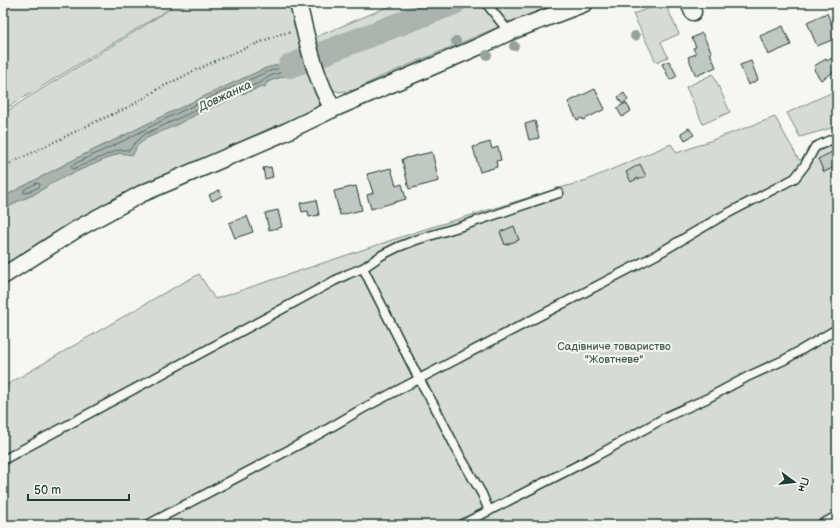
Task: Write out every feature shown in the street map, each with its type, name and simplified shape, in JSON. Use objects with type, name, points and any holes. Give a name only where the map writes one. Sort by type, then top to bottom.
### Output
[{"type":"street","points":[[298,3],[315,69],[325,96],[333,109]]},
{"type":"street","points":[[3,276],[77,229],[141,194],[281,134],[333,109],[480,46],[509,32],[585,3]]},
{"type":"lane","points":[[486,3],[509,32]]},
{"type":"lane","points":[[146,525],[319,434],[362,409],[656,255],[717,219],[795,178],[805,165],[814,147],[837,137]]},
{"type":"lane","points":[[3,460],[334,281],[363,268],[382,255],[398,247],[559,193]]},
{"type":"lane","points":[[363,268],[419,379],[482,494],[488,511]]},
{"type":"lane","points":[[461,525],[596,456],[668,416],[706,399],[749,376],[784,360],[837,329]]},
{"type":"lane","points":[[820,525],[837,516]]},
{"type":"path","points":[[3,167],[93,123],[132,106],[160,88],[202,67],[281,34],[304,30]]},
{"type":"green space","points":[[3,3],[292,3],[306,58],[266,68],[220,89],[79,157],[3,197],[3,114],[171,8],[3,110]]},
{"type":"green space","points":[[397,3],[558,3],[511,22],[499,19],[503,25],[378,78],[355,90],[339,92],[329,88],[311,39]]},
{"type":"green space","points":[[665,3],[679,34],[661,42],[668,57],[656,62],[633,14]]},
{"type":"green space","points":[[310,65],[323,99],[318,106],[300,117],[275,126],[179,170],[50,235],[3,266],[3,211],[18,201],[33,195],[57,180],[137,146],[147,138],[164,129],[174,126],[236,96],[254,90],[272,80],[288,75],[300,68]]},
{"type":"green space","points":[[713,74],[730,112],[703,124],[686,87]]},
{"type":"green space","points":[[837,90],[837,125],[800,137],[787,113]]},
{"type":"green space","name":"Садівниче товариство \"Жовтневе\"","points":[[775,117],[799,160],[837,143],[837,525],[3,525],[3,387],[199,274],[215,299],[422,230],[587,180],[671,144],[677,153]]},
{"type":"water","points":[[306,58],[308,65],[288,75],[267,82],[265,87],[261,86],[236,96],[147,138],[137,146],[133,155],[119,153],[57,180],[33,195],[18,201],[3,211],[3,197],[79,157],[266,68]]},
{"type":"building","points":[[827,13],[837,38],[817,46],[807,22]]},
{"type":"building","points":[[783,26],[791,45],[768,55],[760,36]]},
{"type":"building","points":[[702,33],[712,53],[710,53],[716,67],[696,76],[688,57],[696,54],[693,48],[696,47],[692,38]]},
{"type":"building","points":[[837,55],[837,70],[821,80],[814,70],[814,66]]},
{"type":"building","points":[[669,61],[677,76],[670,80],[662,64]]},
{"type":"building","points":[[751,61],[758,80],[748,85],[740,65]]},
{"type":"building","points":[[595,89],[605,109],[583,120],[582,118],[577,120],[568,102]]},
{"type":"building","points":[[624,93],[628,100],[622,104],[618,97]]},
{"type":"building","points":[[626,103],[631,111],[622,117],[617,108]]},
{"type":"building","points":[[535,121],[539,138],[529,140],[525,124]]},
{"type":"building","points":[[689,128],[694,135],[685,140],[681,133]]},
{"type":"building","points":[[490,142],[492,149],[498,147],[501,160],[496,161],[497,167],[480,172],[473,147]]},
{"type":"building","points":[[834,151],[837,159],[837,166],[824,172],[818,159]]},
{"type":"building","points":[[432,152],[439,181],[409,189],[402,159]]},
{"type":"building","points":[[640,164],[646,176],[631,182],[626,172]]},
{"type":"building","points":[[271,167],[273,177],[265,179],[263,168]]},
{"type":"building","points":[[391,168],[396,186],[402,184],[406,199],[371,209],[367,195],[373,193],[367,174]]},
{"type":"building","points":[[356,186],[362,210],[340,215],[334,191]]},
{"type":"building","points":[[219,190],[222,196],[212,201],[209,195]]},
{"type":"building","points":[[316,200],[319,215],[309,217],[308,211],[302,212],[300,203]]},
{"type":"building","points":[[278,210],[282,227],[269,230],[265,213]]},
{"type":"building","points":[[247,216],[253,232],[235,238],[229,223]]},
{"type":"building","points":[[514,226],[519,240],[505,245],[500,232]]},
{"type":"waterway","name":"Довжанка","points":[[290,66],[454,3]]}]
